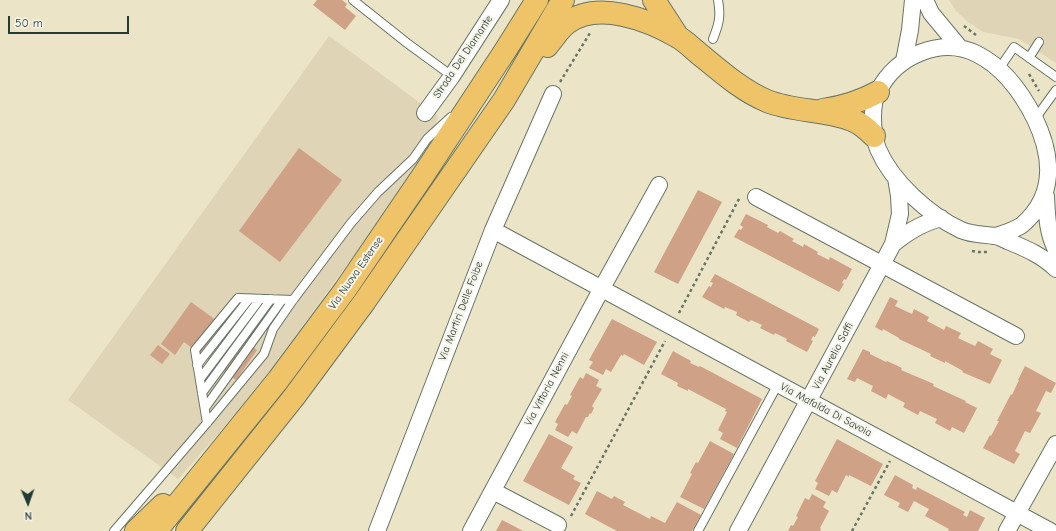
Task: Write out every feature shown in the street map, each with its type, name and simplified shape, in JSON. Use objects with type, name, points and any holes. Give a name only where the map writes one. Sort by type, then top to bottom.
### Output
[{"type":"highway","name":"Via Nuova Estense","points":[[156,531],[278,380],[345,290],[505,52],[537,0]]},
{"type":"highway","name":"Via Nuova Estense","points":[[187,531],[253,450],[365,301],[504,100],[563,0]]},
{"type":"highway","points":[[654,0],[679,38]]},
{"type":"highway","points":[[504,100],[560,30],[568,23],[575,18],[598,12],[609,12],[635,17],[679,38],[731,79],[748,91],[767,101],[793,108],[839,116],[854,121],[874,136]]},
{"type":"highway","points":[[814,112],[841,108],[878,92]]},
{"type":"highway","points":[[136,531],[234,436]]},
{"type":"highway","points":[[195,531],[253,450]]},
{"type":"street","name":"Strada Del Diamante","points":[[425,113],[452,76],[501,0]]},
{"type":"street","points":[[904,61],[910,30],[913,0]]},
{"type":"street","points":[[925,0],[931,13],[960,48]]},
{"type":"street","points":[[995,244],[1022,225],[1038,210],[1043,203],[1051,178],[1048,152],[1041,130],[1026,102],[1014,85],[993,63],[976,53],[960,48],[929,50],[912,56],[887,75],[878,92],[873,110],[874,136],[878,150],[896,178],[911,194],[941,218],[962,230],[995,244],[1026,248],[1048,261],[1056,269]]},
{"type":"street","name":"Via Martiri Delle Foibe","points":[[377,531],[493,230],[553,94]]},
{"type":"street","name":"Via Aurelio Saffi","points":[[738,531],[893,244],[900,214],[896,178]]},
{"type":"street","points":[[602,288],[660,185]]},
{"type":"street","points":[[1046,194],[1047,220],[1050,237],[1056,250]]},
{"type":"street","points":[[756,197],[1016,336]]},
{"type":"street","name":"Via Aurelio Saffi","points":[[893,244],[913,228],[941,218]]},
{"type":"street","name":"Via Mafalda Di Savoia","points":[[493,230],[1050,531]]},
{"type":"street","name":"Via Vittoria Nenni","points":[[471,531],[602,288]]},
{"type":"street","points":[[1007,531],[1056,444]]},
{"type":"street","points":[[493,491],[564,521]]},
{"type":"lane","points":[[353,0],[407,43],[452,76]]},
{"type":"lane","points":[[713,39],[719,24],[720,12],[718,0]]},
{"type":"lane","points":[[1029,58],[1040,42]]},
{"type":"lane","points":[[999,69],[1014,47],[1056,77]]},
{"type":"lane","points":[[114,531],[264,354],[273,329],[351,223],[378,192],[413,159],[427,139],[456,112],[505,52]]},
{"type":"lane","points":[[1035,119],[1056,90]]},
{"type":"lane","points":[[207,423],[197,364],[249,299],[293,300]]},
{"type":"lane","points":[[200,379],[260,299]]},
{"type":"lane","points":[[202,393],[271,299]]},
{"type":"lane","points":[[205,408],[282,300]]},
{"type":"lane","points":[[698,531],[778,384]]},
{"type":"path","points":[[961,24],[978,37]]},
{"type":"path","points":[[553,94],[593,28]]},
{"type":"path","points":[[1029,74],[1041,93]]},
{"type":"path","points":[[564,521],[672,326],[741,195],[756,197]]},
{"type":"path","points":[[969,250],[983,253],[995,244]]},
{"type":"path","points":[[852,531],[897,448]]},
{"type":"shaded area","points":[[949,0],[1056,0],[1056,63],[1019,39],[983,32],[968,22],[956,11]]},
{"type":"shaded area","points":[[329,36],[438,116],[429,153],[249,399],[178,479],[68,400]]},
{"type":"building","points":[[317,0],[342,0],[347,4],[345,7],[356,16],[345,30],[313,5]]},
{"type":"building","points":[[299,148],[342,180],[280,262],[239,231]]},
{"type":"building","points":[[698,190],[722,202],[678,284],[654,272]]},
{"type":"building","points":[[746,214],[768,225],[767,227],[778,233],[780,231],[794,239],[792,241],[803,247],[804,244],[818,252],[817,254],[829,260],[830,257],[852,269],[846,280],[844,279],[842,283],[844,284],[839,292],[734,237],[739,229],[741,230],[743,227],[740,225]]},
{"type":"building","points":[[715,274],[819,329],[815,337],[813,336],[811,340],[813,341],[807,352],[786,341],[787,339],[775,333],[774,335],[760,328],[762,325],[751,320],[749,322],[736,315],[737,312],[725,307],[724,309],[702,297],[709,286],[711,287],[713,283],[710,282]]},
{"type":"building","points":[[890,297],[898,301],[895,306],[912,314],[914,309],[929,317],[927,321],[944,330],[946,326],[961,333],[958,338],[975,346],[978,341],[993,349],[990,354],[1002,360],[990,384],[962,372],[963,371],[945,361],[945,363],[930,356],[931,354],[899,339],[883,329],[882,331],[875,327]]},
{"type":"building","points":[[191,302],[257,350],[236,380],[184,342],[175,355],[161,344]]},
{"type":"building","points":[[612,319],[657,342],[644,365],[624,354],[623,356],[621,355],[611,372],[606,369],[603,375],[589,368],[593,362],[589,360]]},
{"type":"building","points":[[158,345],[170,354],[162,364],[150,355]]},
{"type":"building","points":[[863,349],[886,362],[887,361],[902,368],[901,370],[934,384],[933,386],[966,401],[965,402],[977,408],[964,433],[952,427],[950,431],[935,423],[937,419],[920,411],[918,415],[903,407],[905,403],[888,394],[886,399],[871,391],[873,386],[857,378],[855,382],[847,379]]},
{"type":"building","points":[[673,351],[691,361],[690,363],[699,367],[700,366],[762,399],[737,448],[720,439],[723,433],[718,430],[727,412],[725,411],[726,409],[688,389],[688,391],[677,386],[678,383],[661,374]]},
{"type":"building","points":[[1025,366],[1056,383],[1051,393],[1046,391],[1036,411],[1041,413],[1030,433],[1025,431],[1015,451],[1020,454],[1014,464],[983,448],[999,421],[997,421],[1011,394],[1012,395]]},
{"type":"building","points":[[586,373],[599,380],[596,386],[602,389],[592,406],[594,408],[591,414],[590,413],[588,417],[586,417],[577,434],[572,431],[568,437],[555,430],[558,424],[555,422],[565,404],[567,405],[572,396],[570,395],[580,377],[583,379]]},
{"type":"building","points":[[549,434],[573,447],[561,468],[575,476],[573,479],[581,483],[569,505],[523,481]]},
{"type":"building","points":[[837,439],[883,464],[871,486],[849,475],[849,477],[846,475],[837,493],[832,490],[829,496],[815,489],[818,483],[815,481]]},
{"type":"building","points":[[710,441],[734,454],[704,509],[680,497],[692,474],[690,473],[696,462],[698,463]]},
{"type":"building","points":[[895,475],[913,485],[912,488],[916,490],[917,487],[965,512],[963,515],[967,517],[970,510],[985,518],[978,531],[948,531],[949,529],[925,516],[929,509],[914,501],[908,512],[898,507],[900,503],[884,495]]},
{"type":"building","points":[[597,491],[612,499],[614,496],[625,502],[623,505],[650,519],[651,516],[665,523],[677,502],[701,515],[692,531],[617,531],[585,514]]},
{"type":"building","points":[[812,494],[826,502],[823,507],[829,511],[820,528],[820,531],[788,531],[798,517],[796,516],[805,498],[809,500]]},
{"type":"building","points":[[502,520],[508,523],[523,531],[496,531]]}]
